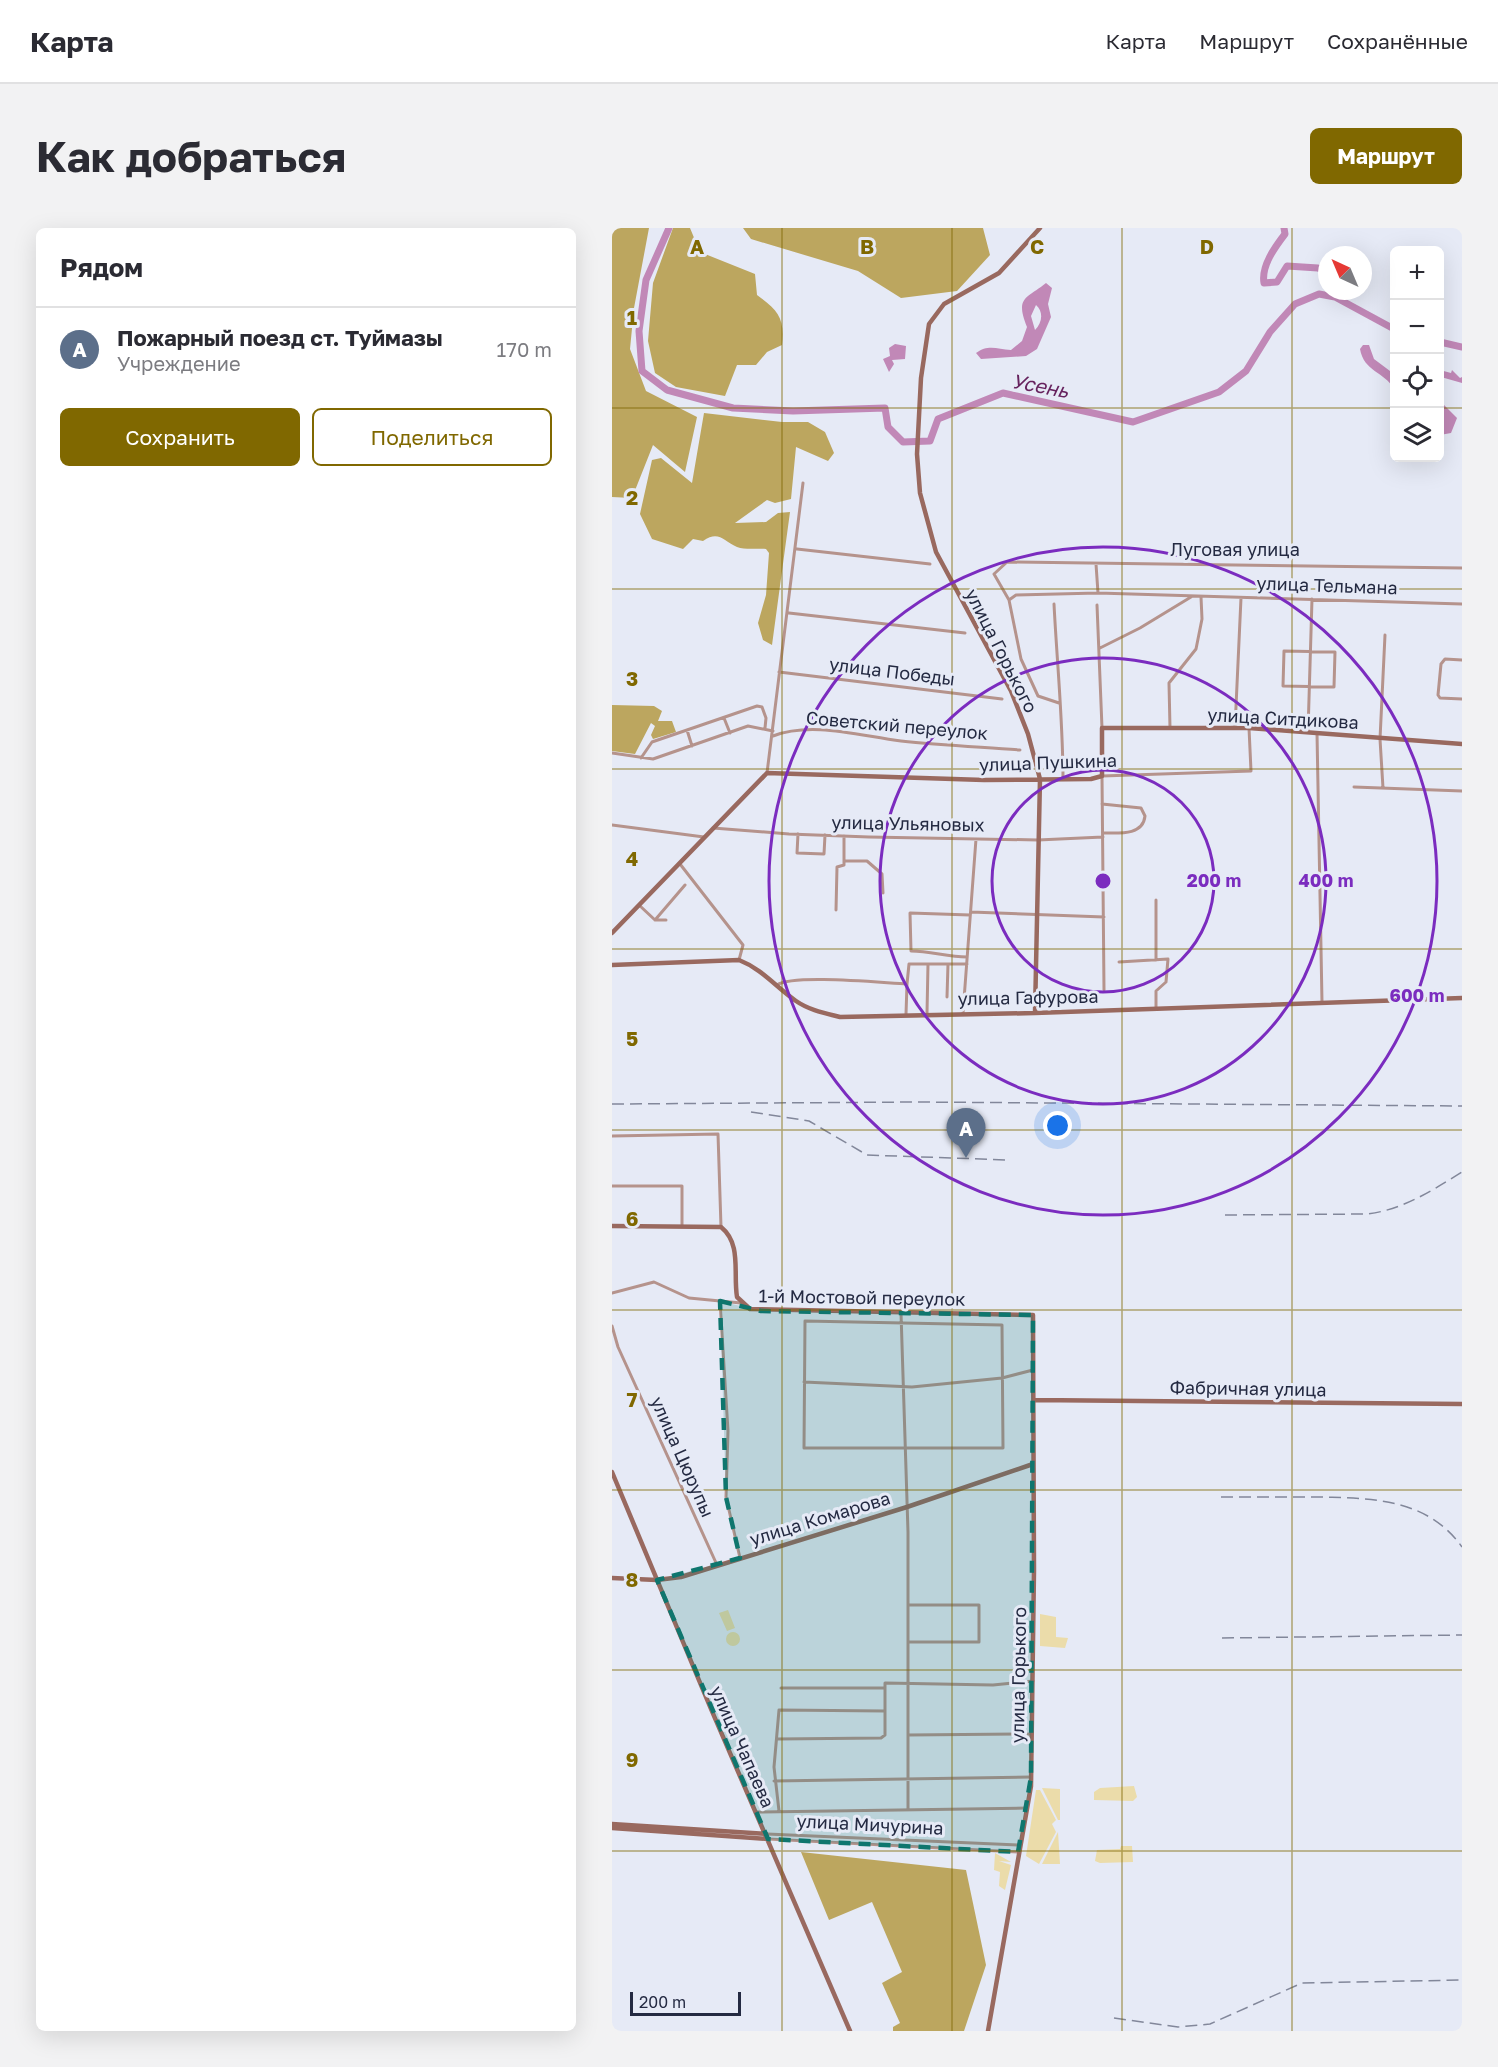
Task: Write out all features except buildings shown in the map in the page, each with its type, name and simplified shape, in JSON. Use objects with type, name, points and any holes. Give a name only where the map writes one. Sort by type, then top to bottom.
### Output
[{"type":"main road","name":"улица Горького","points":[[1035,1013],[1039,915],[1040,779],[1028,734],[1011,691],[936,552],[920,493],[917,454],[921,378],[929,324],[938,309],[999,273],[1040,228]]},
{"type":"main road","name":"улица Ситдикова","points":[[1102,729],[1249,728],[1462,744]]},
{"type":"main road","points":[[1102,729],[1102,776]]},
{"type":"main road","name":"улица Пушкина","points":[[768,773],[1040,779],[1091,779],[1102,776]]},
{"type":"main road","points":[[612,933],[768,773]]},
{"type":"main road","points":[[612,965],[739,960]]},
{"type":"main road","name":"улица Гафурова","points":[[739,960],[753,966],[798,1002],[814,1011],[840,1017],[927,1013],[1035,1013],[1462,998]]},
{"type":"main road","points":[[612,1226],[721,1227]]},
{"type":"main road","name":"1-й Мостовой переулок","points":[[721,1227],[731,1235],[734,1244],[736,1290],[741,1303],[750,1309],[1033,1315]]},
{"type":"main road","name":"улица Горького","points":[[988,2031],[1018,1852],[1029,1808],[1031,1777],[1033,1315]]},
{"type":"main road","name":"Фабричная улица","points":[[1034,1400],[1462,1404]]},
{"type":"main road","name":"улица Комарова","points":[[612,1578],[657,1580],[681,1577],[907,1507],[1033,1464]]},
{"type":"main road","name":"улица Чапаева","points":[[612,1472],[850,2031]]},
{"type":"main road","name":"улица Мичурина","points":[[612,1826],[767,1836]]},
{"type":"street","points":[[768,773],[779,672],[797,549],[803,483]]},
{"type":"street","points":[[797,549],[930,564]]},
{"type":"street","name":"Луговая улица","points":[[1009,600],[994,574],[1007,562],[1462,568]]},
{"type":"street","points":[[1096,564],[1098,593]]},
{"type":"street","name":"улица Тельмана","points":[[1009,600],[1016,595],[1098,593],[1462,604]]},
{"type":"street","points":[[1100,648],[1140,628],[1191,597]]},
{"type":"street","points":[[1170,728],[1170,683],[1196,649],[1202,619],[1201,597]]},
{"type":"street","points":[[1235,728],[1241,598]]},
{"type":"street","points":[[1308,732],[1312,599]]},
{"type":"street","points":[[1009,600],[1021,659],[1038,696],[1059,703]]},
{"type":"street","points":[[1054,604],[1063,738],[1062,779]]},
{"type":"street","points":[[1097,605],[1102,729]]},
{"type":"street","points":[[789,613],[964,633]]},
{"type":"street","points":[[1383,788],[1380,739],[1384,635]]},
{"type":"street","points":[[1284,651],[1311,651],[1335,652],[1334,687],[1283,686],[1284,651]]},
{"type":"street","points":[[1462,660],[1445,659],[1441,664],[1438,695],[1440,698],[1462,699]]},
{"type":"street","name":"улица Победы","points":[[779,672],[1002,699]]},
{"type":"street","points":[[641,758],[652,742],[757,706],[762,707],[766,718],[765,728]]},
{"type":"street","points":[[724,717],[730,733]]},
{"type":"street","points":[[612,753],[653,759],[748,726],[773,731]]},
{"type":"street","name":"улица Пушкина","points":[[1102,776],[1251,771],[1249,728]]},
{"type":"street","points":[[687,730],[692,746]]},
{"type":"street","name":"Советский переулок","points":[[773,736],[785,732],[825,731],[910,742],[1020,750]]},
{"type":"street","points":[[1317,733],[1322,1002]]},
{"type":"street","points":[[1102,776],[1104,990]]},
{"type":"street","points":[[1354,786],[1462,791]]},
{"type":"street","name":"улица Ульяновых","points":[[713,828],[844,836],[1038,840],[1135,831],[1142,826],[1145,816],[1141,808],[1102,804]]},
{"type":"street","points":[[612,825],[704,837]]},
{"type":"street","points":[[798,834],[797,853],[824,854],[825,835]]},
{"type":"street","points":[[836,910],[837,867],[844,865],[844,836]]},
{"type":"street","points":[[963,1013],[976,839]]},
{"type":"street","points":[[844,861],[867,861],[882,874],[883,893]]},
{"type":"street","points":[[679,863],[743,945],[739,960]]},
{"type":"street","points":[[655,920],[685,885]]},
{"type":"street","points":[[1156,900],[1156,960]]},
{"type":"street","points":[[639,905],[655,920],[666,920]]},
{"type":"street","points":[[967,957],[945,957],[935,951],[910,951],[910,913],[1104,917]]},
{"type":"street","points":[[1119,962],[1168,959],[1166,981],[1156,991],[1156,1008]]},
{"type":"street","points":[[906,1014],[909,963],[967,964]]},
{"type":"street","points":[[927,1013],[928,964]]},
{"type":"street","points":[[947,997],[948,964]]},
{"type":"street","points":[[777,985],[783,981],[907,984]]},
{"type":"street","points":[[612,1136],[718,1134],[721,1227]]},
{"type":"street","points":[[612,1186],[682,1186],[682,1225]]},
{"type":"street","points":[[612,1293],[654,1282],[688,1298],[741,1303]]},
{"type":"street","points":[[720,1301],[728,1431],[726,1497],[740,1558]]},
{"type":"street","points":[[901,1313],[907,1507],[908,1808]]},
{"type":"street","points":[[805,1321],[901,1323],[1002,1325],[1003,1448],[804,1448],[805,1321]]},
{"type":"street","name":"улица Цюрупы","points":[[612,1326],[618,1347],[717,1565]]},
{"type":"street","points":[[612,1350],[618,1347]]},
{"type":"street","points":[[804,1382],[912,1387],[1002,1378],[1033,1370]]},
{"type":"street","points":[[908,1605],[979,1605],[979,1642],[908,1642]]},
{"type":"street","points":[[777,1739],[881,1738],[885,1735],[885,1683],[993,1684],[1033,1681]]},
{"type":"street","points":[[781,1688],[885,1688]]},
{"type":"street","points":[[779,1811],[774,1781],[779,1710],[885,1711]]},
{"type":"street","points":[[908,1736],[1032,1734]]},
{"type":"street","points":[[774,1781],[1031,1777]]},
{"type":"street","points":[[756,1812],[1029,1808]]},
{"type":"street","name":"улица Мичурина","points":[[767,1836],[1020,1845]]},
{"type":"street","name":"улица Мичурина","points":[[767,1836],[1018,1852]]},
{"type":"highlighted area","points":[[720,1301],[761,1311],[1033,1315],[1031,1777],[1018,1852],[768,1839],[657,1580],[740,1558],[726,1497]]},
{"type":"shaded area","points":[[612,228],[649,228],[634,308],[630,349],[646,391],[697,417],[685,472],[653,445],[632,498],[612,497]]},
{"type":"shaded area","points":[[673,228],[690,228],[700,252],[755,274],[757,295],[775,310],[781,321],[782,345],[767,352],[756,365],[737,365],[725,396],[676,387],[655,373],[648,341],[653,283]]},
{"type":"shaded area","points":[[743,228],[983,228],[990,255],[957,291],[901,298],[858,271],[751,239]]},
{"type":"shaded area","points":[[1046,283],[1052,288],[1048,304],[1051,317],[1037,349],[1026,356],[981,359],[976,353],[980,350],[993,348],[1011,350],[1022,341],[1027,327],[1022,304],[1028,296]],"holes":[[[1036,305],[1041,318],[1035,330],[1031,316]]]},
{"type":"shaded area","points":[[895,344],[906,346],[905,359],[892,360],[894,364],[889,372],[883,359],[890,356],[889,348]]},
{"type":"shaded area","points":[[1363,345],[1369,345],[1374,359],[1390,371],[1390,383],[1370,367],[1362,357],[1360,349]]},
{"type":"shaded area","points":[[1452,370],[1460,378],[1462,377],[1462,383],[1444,378],[1444,371],[1451,373]]},
{"type":"shaded area","points":[[1444,405],[1457,418],[1451,433],[1444,434]]},
{"type":"shaded area","points":[[704,413],[782,422],[808,422],[825,432],[834,453],[828,461],[796,447],[791,499],[775,503],[767,500],[735,523],[766,522],[778,513],[790,512],[772,645],[763,640],[758,623],[766,595],[769,553],[766,549],[740,548],[713,536],[703,541],[693,539],[683,549],[652,539],[640,514],[652,460],[661,458],[692,483]]},
{"type":"shaded area","points":[[612,705],[654,706],[662,711],[658,721],[672,721],[676,732],[653,739],[651,735],[655,726],[651,723],[635,754],[612,751]]},
{"type":"shaded area","points":[[728,1610],[735,1628],[727,1631],[719,1613]]},
{"type":"shaded area","points":[[1040,1614],[1056,1617],[1056,1637],[1068,1638],[1065,1648],[1040,1646]]},
{"type":"shaded area","points":[[733,1632],[738,1634],[740,1639],[738,1644],[733,1646],[728,1644],[726,1639],[728,1634]]},
{"type":"shaded area","points":[[1134,1786],[1137,1797],[1133,1801],[1094,1800],[1094,1792],[1100,1788]]},
{"type":"shaded area","points":[[1042,1788],[1060,1789],[1060,1820],[1058,1820]]},
{"type":"shaded area","points":[[1036,1790],[1040,1790],[1056,1820],[1052,1824],[1056,1832],[1039,1864],[1026,1856]]},
{"type":"shaded area","points":[[1058,1832],[1060,1864],[1042,1864]]},
{"type":"shaded area","points":[[1121,1846],[1132,1846],[1133,1862],[1100,1863],[1095,1861],[1097,1850],[1120,1849]]},
{"type":"shaded area","points":[[801,1852],[966,1870],[986,1965],[964,2031],[893,2031],[893,2027],[900,2023],[882,1983],[902,1972],[872,1902],[829,1920]]},
{"type":"shaded area","points":[[995,1853],[1011,1862],[999,1861],[1011,1865],[1005,1890],[999,1886],[1000,1872],[994,1870]]},
{"type":"waterway","name":"Усень","points":[[669,228],[646,280],[639,331],[642,371],[667,390],[733,408],[793,411],[885,408],[888,427],[903,442],[930,441],[938,419],[1003,393],[1133,422],[1219,392],[1246,371],[1270,332],[1295,304],[1319,294],[1335,297],[1390,327]]},
{"type":"waterway","points":[[1284,228],[1285,234],[1267,263],[1264,283],[1277,282],[1287,266],[1318,268]]},
{"type":"waterway","name":"Усень","points":[[1444,343],[1462,347]]},
{"type":"railway","points":[[612,1104],[918,1102],[1462,1106]]},
{"type":"railway","points":[[751,1112],[809,1121],[867,1155],[1008,1160]]},
{"type":"railway","points":[[1225,1215],[1381,1212],[1405,1204],[1462,1172]]},
{"type":"railway","points":[[1221,1497],[1337,1497],[1397,1504],[1432,1519],[1448,1531],[1462,1547]]},
{"type":"railway","points":[[1222,1638],[1462,1635]]},
{"type":"railway","points":[[1114,2018],[1178,2027],[1210,2024],[1302,1983],[1462,1980]]},
{"type":"place","name":"Пожарный поезд ст. Туймазы","points":[[966,1158]]}]
